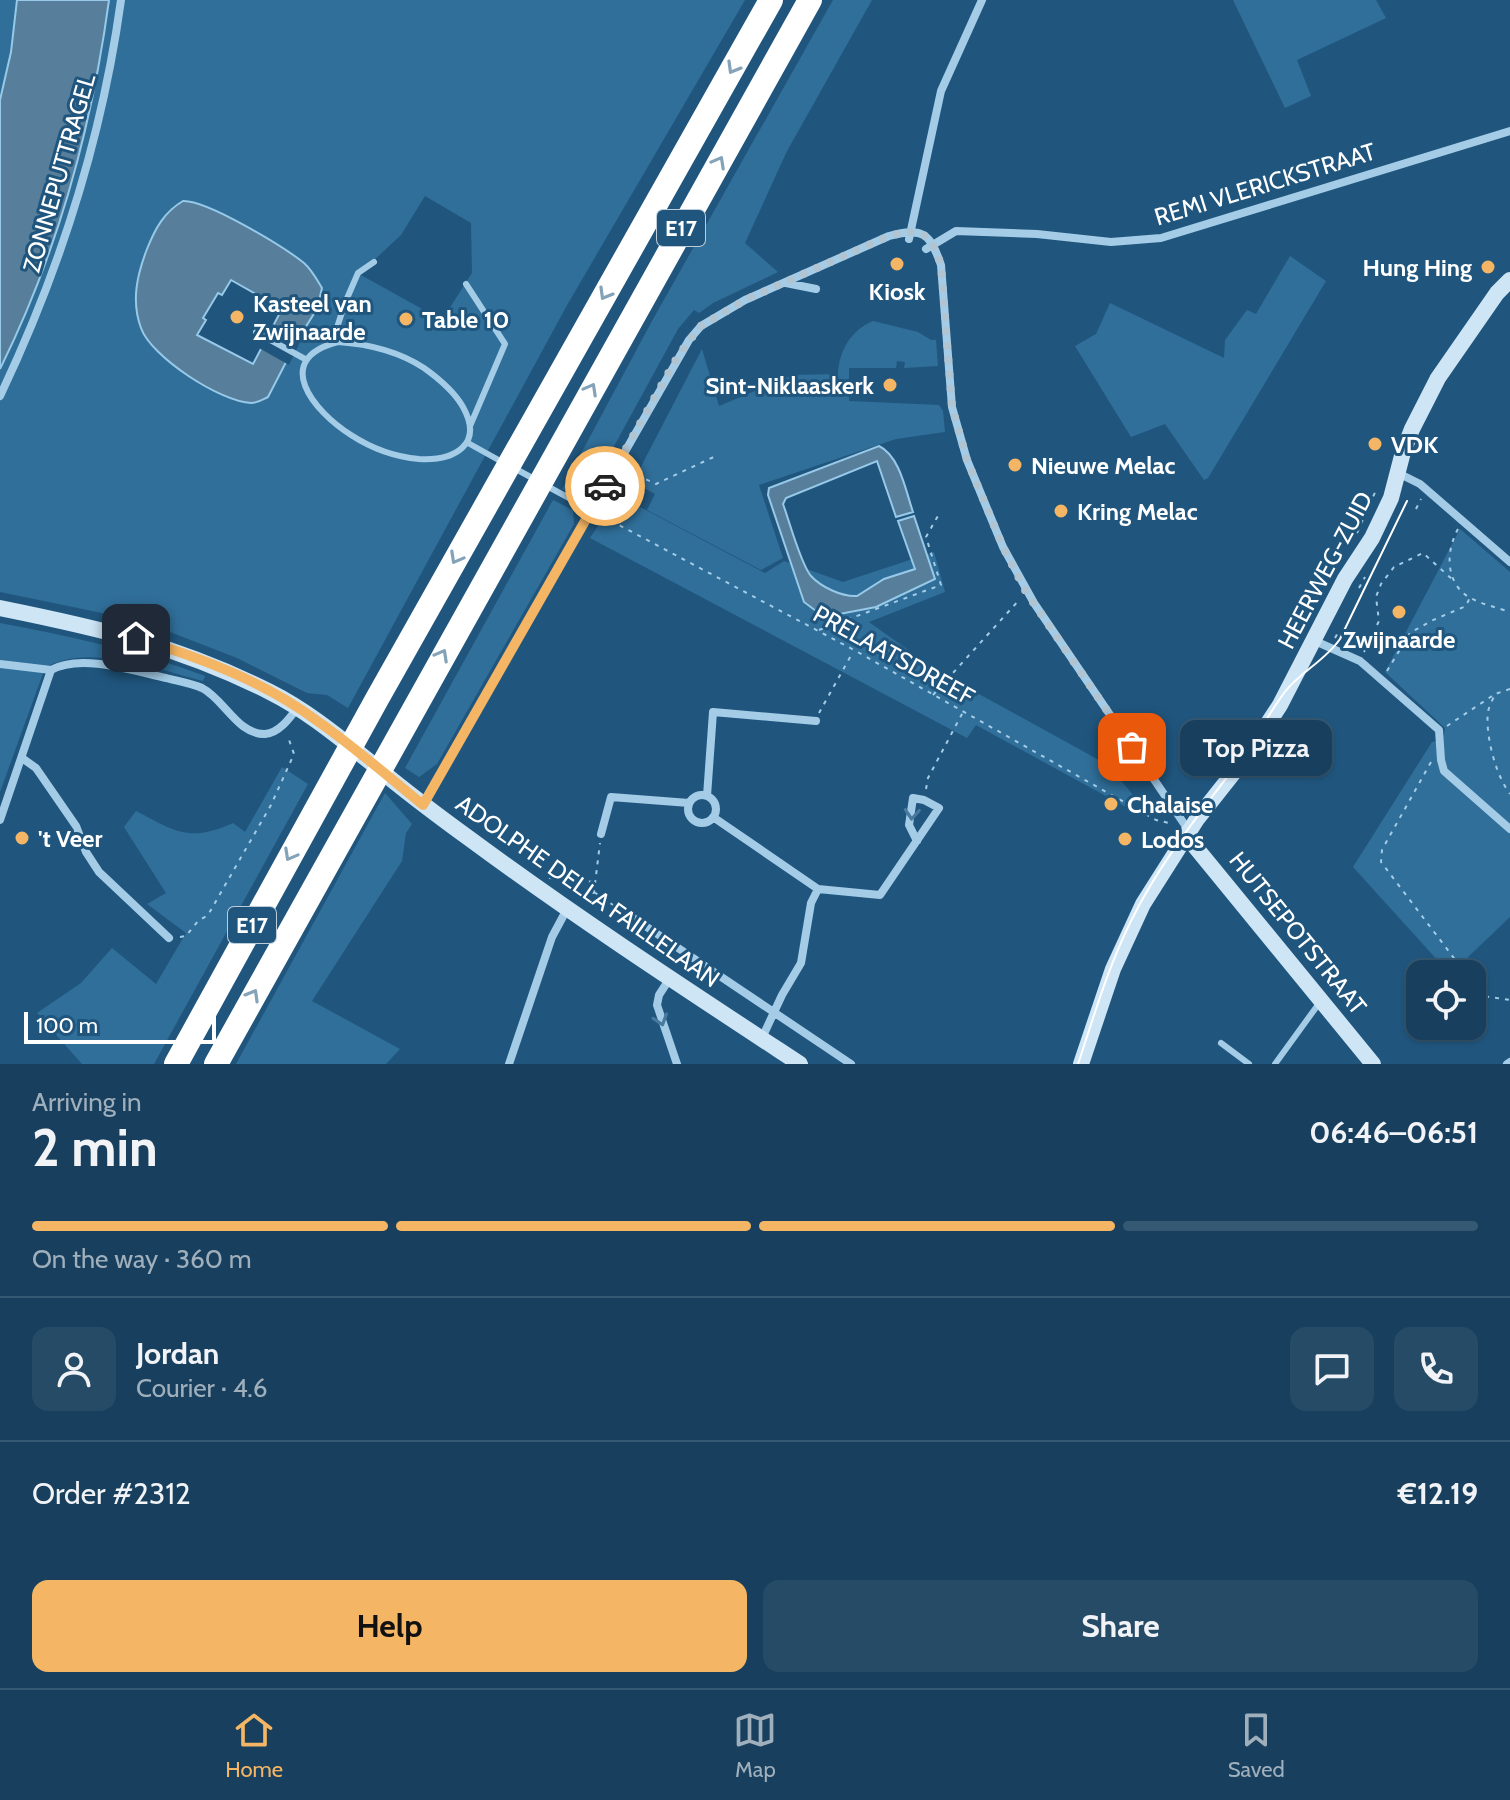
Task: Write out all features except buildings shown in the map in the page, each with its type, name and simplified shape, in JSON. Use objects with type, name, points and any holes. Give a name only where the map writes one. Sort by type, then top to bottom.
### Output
[{"type":"highway","name":"E17","points":[[176,1064],[327,787],[771,0]]},
{"type":"highway","name":"E17","points":[[216,1064],[524,507],[810,0]]},
{"type":"street","name":"ZONNEPUTTRAGEL","points":[[0,396],[39,309],[77,201],[106,93],[121,0]]},
{"type":"street","points":[[910,235],[941,91],[982,0]]},
{"type":"street","name":"REMI VLERICKSTRAAT","points":[[930,247],[956,231],[1037,234],[1111,242],[1161,238],[1510,131]]},
{"type":"street","points":[[423,805],[679,354],[695,333],[715,316],[784,282],[889,236],[921,233],[941,265],[940,313],[952,407],[967,460],[1003,547],[1026,592],[1184,826]]},
{"type":"street","name":"HEERWEG-ZUID","points":[[1081,1064],[1113,969],[1133,923],[1184,826],[1253,746],[1315,641],[1345,579],[1372,538],[1391,498],[1412,429],[1438,378],[1497,293],[1510,280]]},
{"type":"street","points":[[784,282],[816,289]]},
{"type":"street","points":[[1397,473],[1420,484],[1510,562]]},
{"type":"street","name":"ADOLPHE DELLA FAILLELAAN","points":[[0,608],[97,628],[196,657],[273,693],[316,720],[423,805],[567,909],[800,1064]]},
{"type":"street","points":[[1315,641],[1360,661],[1439,730],[1444,771],[1510,829]]},
{"type":"street","points":[[0,664],[51,670],[61,665],[116,666],[200,687],[221,702],[243,727],[253,733],[268,734],[284,725],[297,708]]},
{"type":"street","points":[[0,820],[51,670]]},
{"type":"street","points":[[707,796],[694,797],[689,803],[689,813],[694,820],[704,823],[713,817],[715,804],[707,796],[713,712],[816,721]]},
{"type":"street","points":[[22,758],[36,768],[76,826],[86,852],[99,872],[169,938]]},
{"type":"street","points":[[601,834],[611,797],[689,803]]},
{"type":"street","points":[[713,817],[818,889],[880,895],[917,841],[939,808],[913,798],[909,825],[917,841]]},
{"type":"street","name":"HUTSEPOTSTRAAT","points":[[1184,826],[1188,838],[1373,1064]]},
{"type":"street","points":[[762,1039],[801,963],[811,903],[818,889]]},
{"type":"street","points":[[507,1064],[552,937],[567,909]]},
{"type":"street","name":"ADOLPHE DELLA FAILLELAAN","points":[[623,911],[851,1064]]},
{"type":"street","points":[[670,978],[659,995],[657,1005],[677,1064]]},
{"type":"lane","points":[[332,343],[358,273],[374,262]]},
{"type":"lane","points":[[466,284],[505,344],[470,426],[468,443],[455,455],[435,460],[408,458],[379,449],[351,435],[326,416],[310,396],[302,376],[303,358],[317,347],[332,343],[364,344],[393,352],[422,367],[446,386],[463,406],[470,426]]},
{"type":"lane","points":[[256,332],[303,358]]},
{"type":"lane","points":[[468,443],[591,510]]},
{"type":"lane","points":[[1275,1064],[1322,999]]},
{"type":"lane","points":[[1221,1043],[1249,1064]]},
{"type":"path","points":[[616,465],[656,484],[718,455]]},
{"type":"path","points":[[1416,509],[1421,497]]},
{"type":"path","name":"PRELAATSDREEF","points":[[591,510],[854,650],[1156,820],[1184,826]]},
{"type":"path","points":[[818,631],[941,585],[926,537],[939,514]]},
{"type":"path","points":[[1453,580],[1449,558],[1453,538],[1463,521]]},
{"type":"path","points":[[1360,661],[1379,621],[1376,597],[1381,584],[1394,567],[1423,553],[1465,595],[1510,612]]},
{"type":"path","points":[[1359,588],[1366,576]]},
{"type":"path","points":[[933,695],[1026,592]]},
{"type":"path","points":[[1383,679],[1410,633],[1466,606],[1470,597]]},
{"type":"path","points":[[1333,643],[1339,631]]},
{"type":"path","points":[[816,721],[822,704],[854,650]]},
{"type":"path","points":[[1439,730],[1453,724],[1495,694],[1510,689]]},
{"type":"path","points":[[1495,694],[1488,711],[1495,769],[1500,782],[1510,794]]},
{"type":"path","points":[[924,800],[928,778],[963,711]]},
{"type":"path","points":[[169,938],[186,936],[198,921],[208,915],[271,805],[294,754],[284,725]]},
{"type":"path","points":[[1440,748],[1382,850],[1381,862],[1455,960]]},
{"type":"path","points":[[582,919],[594,892],[601,834]]},
{"type":"path","points":[[539,889],[547,877],[596,883]]},
{"type":"path","points":[[594,892],[623,911]]},
{"type":"path","points":[[1486,996],[1510,1000]]},
{"type":"shaded area","points":[[0,0],[17,0],[11,52],[0,100]]},
{"type":"shaded area","points":[[17,0],[109,0],[93,95],[70,189],[39,281],[0,369],[0,100],[11,52]]},
{"type":"shaded area","points":[[109,0],[745,0],[566,307],[348,708],[327,695],[307,693],[237,658],[170,632],[102,613],[0,592],[0,369],[18,332],[64,211],[102,52]],"holes":[[[425,196],[471,223],[472,273],[442,320],[359,274],[401,235]],[[263,239],[288,252],[311,270],[321,286],[321,298],[316,313],[292,346],[241,402],[139,270]]]},
{"type":"shaded area","points":[[833,0],[872,0],[787,151],[745,243],[778,272],[713,303],[699,313],[694,310],[678,329],[589,492],[580,497],[562,489],[652,321]]},
{"type":"shaded area","points":[[1233,0],[1376,0],[1386,18],[1297,60],[1311,96],[1285,108]]},
{"type":"shaded area","points":[[183,201],[194,203],[245,226],[304,263],[322,288],[317,309],[268,397],[260,401],[238,401],[188,376],[158,352],[141,328],[136,308],[140,269],[157,228]],"holes":[[[231,280],[282,309],[253,364],[197,335],[218,293],[222,295]]]},
{"type":"shaded area","points":[[1290,256],[1326,281],[1208,478],[1204,480],[1165,424],[1131,437],[1075,346],[1096,334],[1110,303],[1224,358],[1225,340],[1247,310],[1256,314]]},
{"type":"shaded area","points":[[873,321],[918,332],[936,340],[938,366],[904,368],[905,362],[897,361],[896,368],[849,368],[849,401],[939,405],[943,411],[945,432],[896,439],[759,485],[783,558],[761,570],[647,510],[655,494],[633,482],[702,349],[719,406],[793,375],[838,374],[848,342],[858,330]]},
{"type":"shaded area","points":[[879,446],[897,466],[913,512],[896,517],[877,461],[786,498],[783,504],[803,562],[820,584],[838,593],[857,596],[884,579],[915,569],[898,521],[914,516],[935,579],[876,607],[824,617],[804,602],[768,495],[769,488]]},
{"type":"shaded area","points":[[623,498],[765,573],[784,561],[843,582],[934,552],[945,592],[869,622],[939,672],[1108,765],[1134,796],[1126,807],[976,725],[967,738],[590,538],[611,506]]},
{"type":"shaded area","points":[[553,500],[573,510],[574,524],[437,764],[419,777],[405,768]]},
{"type":"shaded area","points":[[1460,529],[1510,572],[1510,917],[1468,957],[1470,960],[1437,960],[1353,867],[1432,742],[1443,740],[1445,728],[1385,672]]},
{"type":"shaded area","points":[[0,623],[104,645],[205,676],[203,681],[145,665],[102,658],[62,661],[45,668],[0,792]]},
{"type":"shaded area","points":[[282,767],[308,784],[154,1064],[82,1064],[37,1013],[81,983],[112,948],[156,984],[186,933],[147,904],[166,893],[124,827],[136,811],[182,832],[205,832],[233,823],[245,832]]},
{"type":"shaded area","points":[[385,793],[412,824],[406,833],[402,861],[312,1001],[400,1049],[386,1064],[236,1064]]},
{"type":"pier","points":[[273,324],[301,340],[289,365],[259,348]]},
{"type":"tram line","points":[[1078,1064],[1115,956],[1142,899],[1284,693],[1340,639],[1407,501]]},
{"type":"way so far","points":[[605,486],[679,354],[701,326],[745,300],[889,236],[911,231],[921,233],[934,244],[941,265],[952,407],[967,460],[1003,547],[1026,592],[1132,747]]},
{"type":"place","name":"Kiosk","points":[[897,264]]},
{"type":"place","name":"Hung Hing","points":[[1488,267]]},
{"type":"place","name":"Kasteel van Zwijnaarde","points":[[237,317]]},
{"type":"place","name":"Table 10","points":[[406,319]]},
{"type":"place","name":"Sint-Niklaaskerk","points":[[890,385]]},
{"type":"place","name":"VDK","points":[[1375,444]]},
{"type":"place","name":"Nieuwe Melac","points":[[1015,465]]},
{"type":"place","name":"Kring Melac","points":[[1061,511]]},
{"type":"place","name":"Zwijnaarde","points":[[1399,612]]},
{"type":"place","name":"Top Pizza","points":[[1132,747]]},
{"type":"place","name":"Chalaise","points":[[1111,804]]},
{"type":"place","name":"'t Veer","points":[[22,838]]},
{"type":"place","name":"Lodos","points":[[1125,839]]},
{"type":"route","points":[[136,638],[196,657],[273,693],[316,720],[423,805],[605,486]]}]
